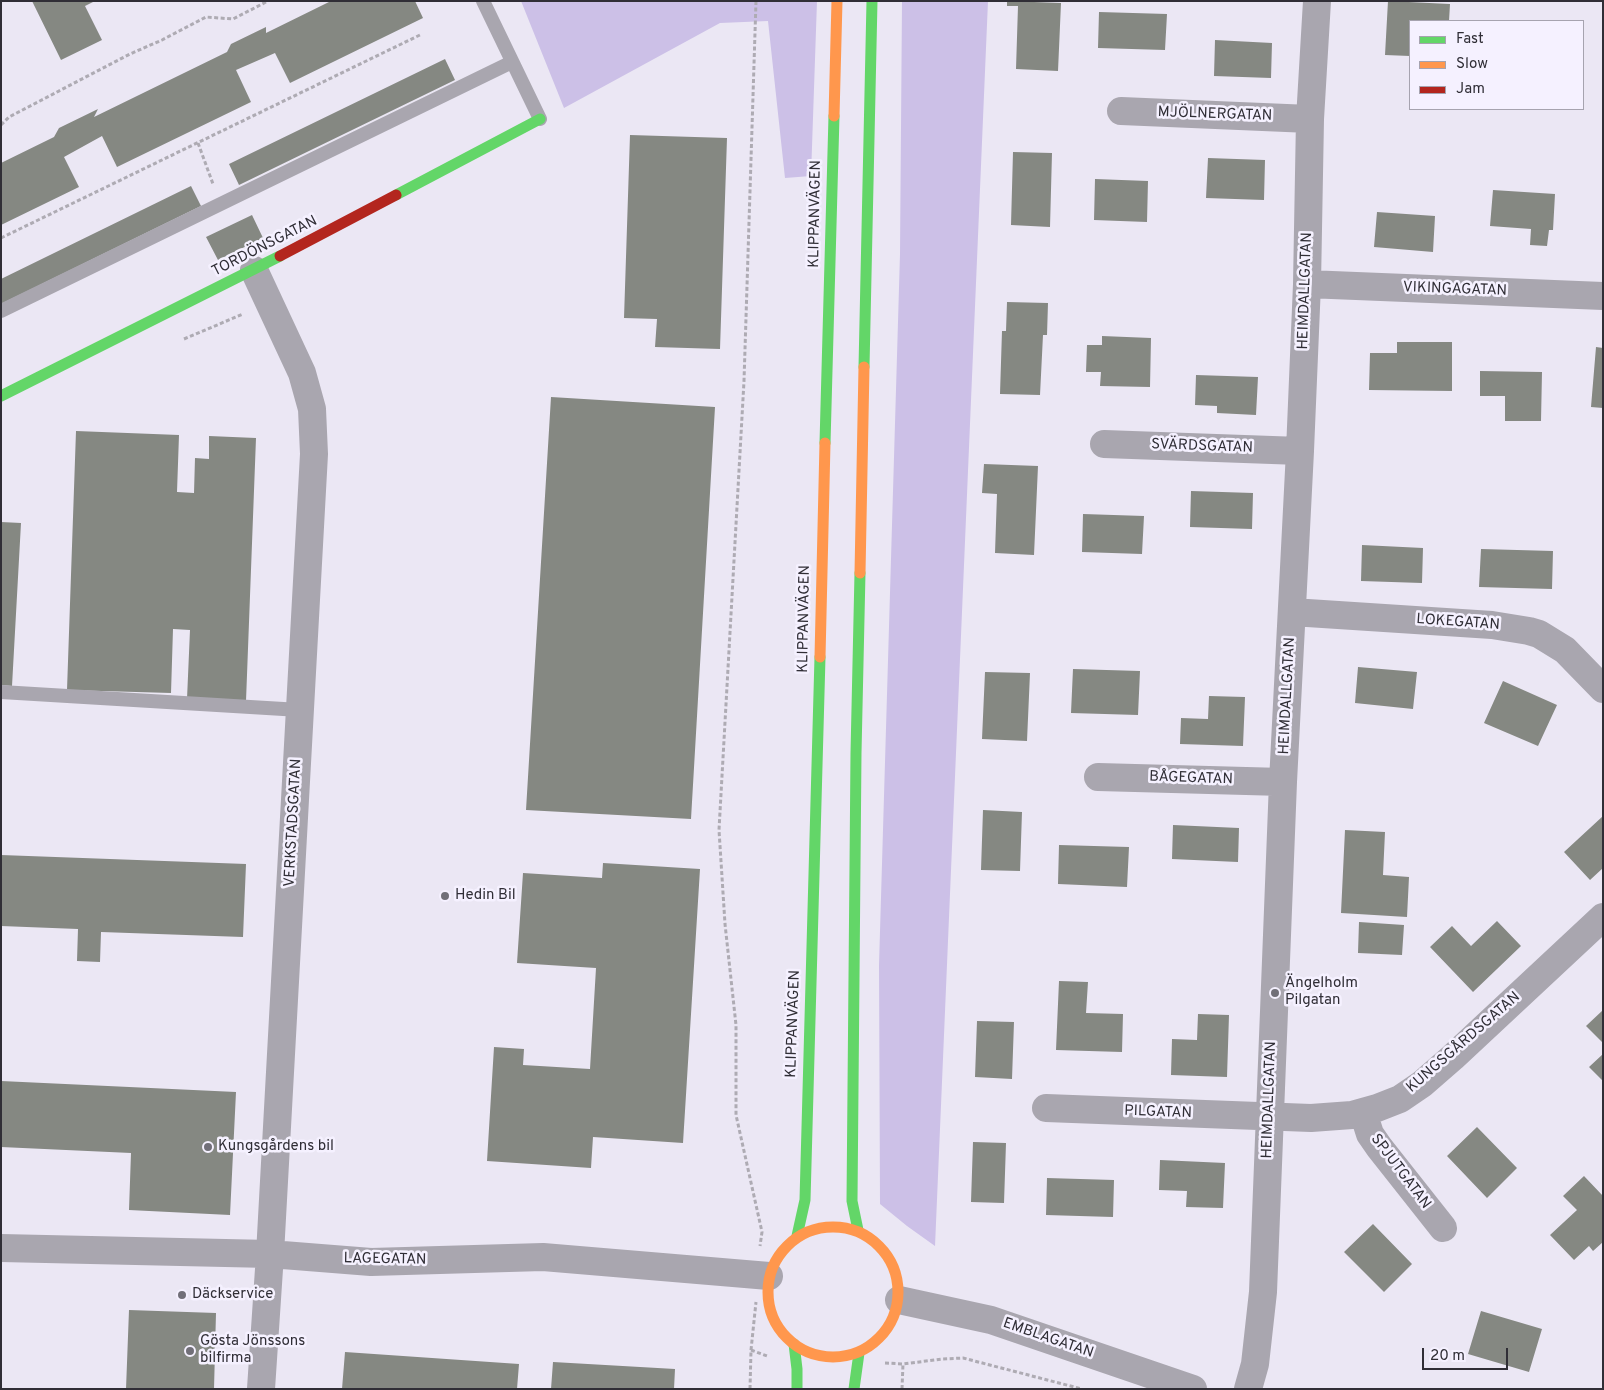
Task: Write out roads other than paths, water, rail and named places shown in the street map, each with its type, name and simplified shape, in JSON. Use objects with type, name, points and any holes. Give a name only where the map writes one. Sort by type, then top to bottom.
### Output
[{"type":"main road","name":"KLIPPANVÄGEN","points":[[797,1236],[804,1200],[837,1]]},
{"type":"main road","points":[[858,1230],[852,1201],[856,753],[872,1]]},
{"type":"main road","name":"TORDÖNSGATAN","points":[[1,396],[254,270],[540,119]]},
{"type":"main road","points":[[837,1225],[858,1230],[881,1246],[896,1271],[899,1300],[892,1322],[878,1340],[859,1353],[842,1357],[825,1357],[808,1353],[794,1344],[776,1326],[768,1302],[763,1276],[779,1254],[797,1236],[816,1228],[837,1225]]},
{"type":"main road","points":[[794,1344],[798,1369],[797,1389]]},
{"type":"main road","points":[[854,1389],[859,1353]]},
{"type":"street","name":"HEIMDALLGATAN","points":[[1248,1389],[1255,1364],[1264,1292],[1269,1117],[1283,782],[1307,284],[1310,119],[1318,1]]},
{"type":"street","name":"MJÖLNERGATAN","points":[[1121,111],[1310,119]]},
{"type":"street","name":"VERKSTADSGATAN","points":[[254,270],[302,373],[313,417],[314,454],[261,1389]]},
{"type":"street","name":"VIKINGAGATAN","points":[[1307,284],[1603,296]]},
{"type":"street","name":"SVÄRDSGATAN","points":[[1104,444],[1300,450]]},
{"type":"street","name":"LOKEGATAN","points":[[1292,612],[1492,625],[1529,631],[1539,634],[1565,650],[1603,689]]},
{"type":"street","name":"BÅGEGATAN","points":[[1098,777],[1283,782]]},
{"type":"street","name":"KUNGSGÅRDSGATAN","points":[[1269,1117],[1334,1117],[1352,1115],[1400,1099],[1422,1084],[1601,923]]},
{"type":"street","name":"PILGATAN","points":[[1046,1108],[1269,1117]]},
{"type":"street","name":"SPJUTGATAN","points":[[1363,1112],[1370,1134],[1443,1228]]},
{"type":"street","name":"LAGEGATAN","points":[[1,1248],[270,1254],[372,1262],[543,1257],[763,1276]]},
{"type":"street","name":"EMBLAGATAN","points":[[899,1300],[991,1320],[1193,1389]]},
{"type":"lane","points":[[483,1],[540,119]]},
{"type":"lane","points":[[1,311],[512,62]]},
{"type":"lane","points":[[1,692],[300,710]]},
{"type":"place","name":"Hedin Bil","points":[[445,896]]},
{"type":"place","name":"Ängelholm Pilgatan","points":[[1275,993]]},
{"type":"place","name":"Kungsgårdens bil","points":[[208,1147]]},
{"type":"place","name":"Däckservice","points":[[182,1295]]},
{"type":"place","name":"Gösta Jönssons bilfirma","points":[[190,1351]]}]
